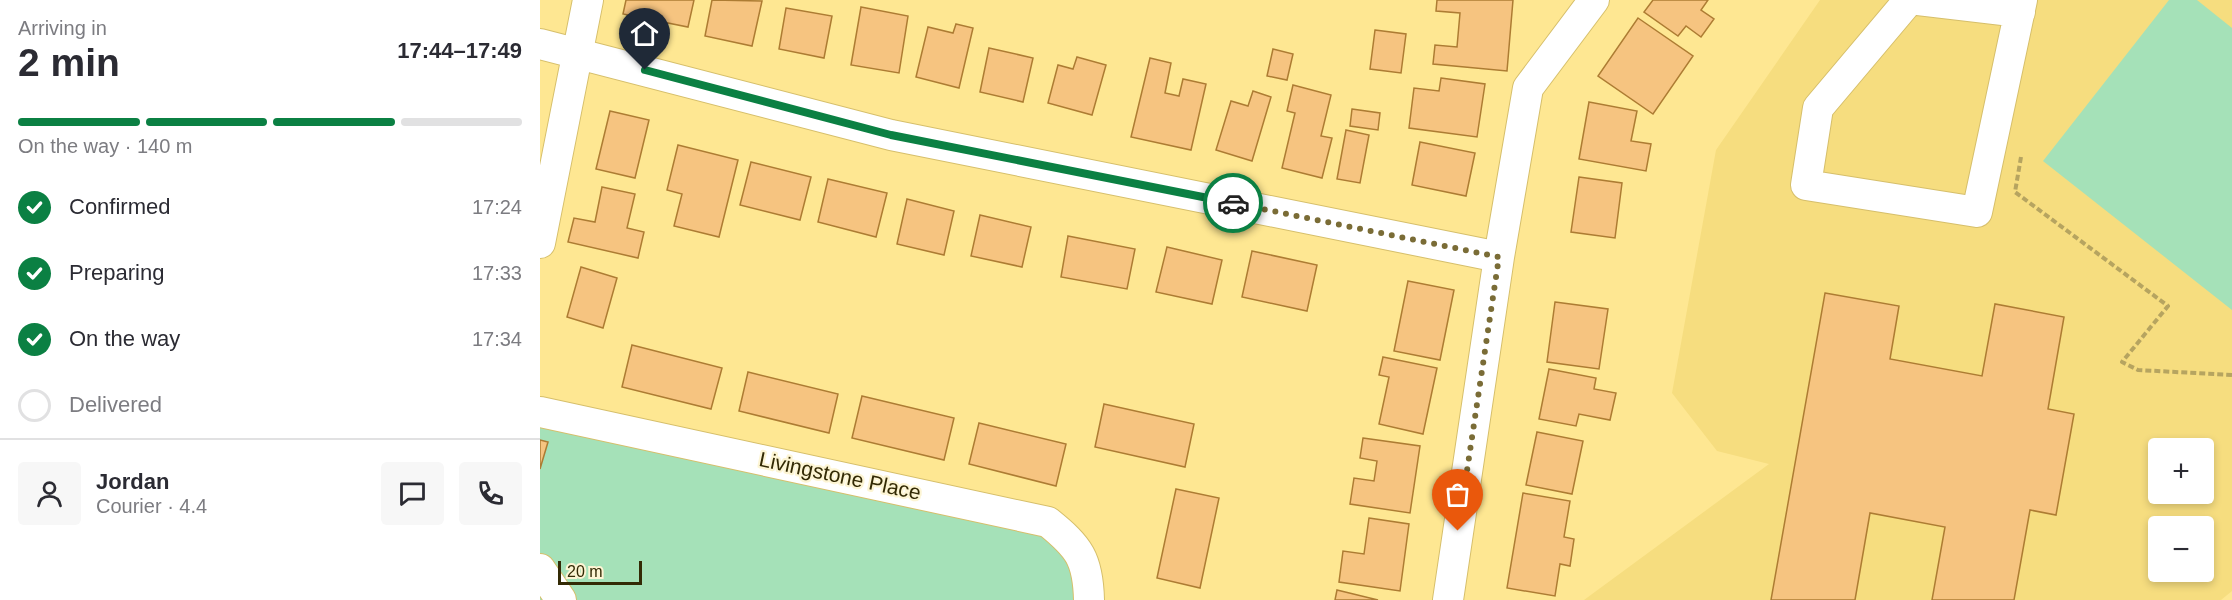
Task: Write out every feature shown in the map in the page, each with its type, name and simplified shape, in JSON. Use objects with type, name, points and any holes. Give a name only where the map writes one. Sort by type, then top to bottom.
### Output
[{"type":"street","points":[[540,243],[588,0]]},
{"type":"street","points":[[1448,600],[1499,257],[1528,88],[1594,0]]},
{"type":"street","points":[[1924,1],[2021,6],[1977,212],[1806,185],[1818,108],[1924,1]]},
{"type":"street","points":[[540,44],[891,135],[1499,257]]},
{"type":"street","name":"Livingstone Place","points":[[540,412],[1048,522],[1073,542],[1079,553],[1084,563],[1089,600]]},
{"type":"street","points":[[540,569],[561,600]]},
{"type":"path","points":[[2023,147],[2015,192],[2168,306],[2122,362],[2138,370],[2232,375]]},
{"type":"shaded area","points":[[1820,0],[2232,0],[2232,591],[2221,600],[1584,600],[1769,464],[1717,451],[1672,393],[1716,150]]},
{"type":"green space","points":[[2169,0],[2197,0],[2232,28],[2232,310],[2043,161]]},
{"type":"green space","points":[[540,417],[1044,526],[1068,548],[1082,600],[540,600]]},
{"type":"building","points":[[626,0],[694,0],[688,27],[623,14]]},
{"type":"building","points":[[712,0],[762,1],[752,46],[705,36]]},
{"type":"building","points":[[1437,0],[1513,0],[1507,71],[1433,64],[1435,45],[1457,47],[1460,13],[1436,11]]},
{"type":"building","points":[[1653,0],[1708,0],[1701,10],[1714,19],[1701,37],[1686,26],[1678,36],[1644,12]]},
{"type":"building","points":[[861,7],[908,16],[899,73],[851,65]]},
{"type":"building","points":[[786,8],[832,16],[824,58],[779,49]]},
{"type":"building","points":[[1638,18],[1693,56],[1653,114],[1598,76]]},
{"type":"building","points":[[956,24],[973,28],[959,88],[916,77],[928,27],[953,33]]},
{"type":"building","points":[[1375,30],[1406,34],[1401,73],[1370,69]]},
{"type":"building","points":[[989,48],[1033,58],[1023,102],[980,92]]},
{"type":"building","points":[[1273,49],[1293,54],[1287,80],[1267,76]]},
{"type":"building","points":[[1077,57],[1106,65],[1092,115],[1048,103],[1058,65],[1073,69]]},
{"type":"building","points":[[1150,58],[1171,63],[1165,93],[1179,96],[1183,79],[1206,84],[1191,150],[1131,137]]},
{"type":"building","points":[[1441,78],[1485,84],[1477,137],[1409,128],[1414,88],[1439,91]]},
{"type":"building","points":[[1293,85],[1331,95],[1321,136],[1332,138],[1322,178],[1282,168],[1295,113],[1287,111]]},
{"type":"building","points":[[1253,91],[1271,97],[1252,161],[1216,150],[1231,101],[1248,106]]},
{"type":"building","points":[[1589,102],[1637,111],[1631,141],[1651,144],[1646,171],[1579,159]]},
{"type":"building","points":[[1352,109],[1380,113],[1378,130],[1350,126]]},
{"type":"building","points":[[610,111],[649,120],[635,178],[596,169]]},
{"type":"building","points":[[1346,130],[1369,135],[1360,183],[1337,179]]},
{"type":"building","points":[[1420,142],[1475,153],[1466,196],[1412,185]]},
{"type":"building","points":[[678,145],[738,160],[719,237],[674,226],[682,194],[667,190]]},
{"type":"building","points":[[751,162],[811,177],[800,220],[740,205]]},
{"type":"building","points":[[1579,177],[1622,183],[1615,238],[1571,232]]},
{"type":"building","points":[[828,179],[887,193],[876,237],[818,222]]},
{"type":"building","points":[[602,187],[635,194],[627,228],[644,232],[638,258],[568,242],[574,218],[595,222]]},
{"type":"building","points":[[907,199],[954,211],[944,255],[897,244]]},
{"type":"building","points":[[980,215],[1031,227],[1022,267],[971,256]]},
{"type":"building","points":[[1068,236],[1135,249],[1127,289],[1061,277]]},
{"type":"building","points":[[1167,247],[1222,260],[1212,304],[1156,292]]},
{"type":"building","points":[[1252,251],[1317,265],[1307,311],[1242,297]]},
{"type":"building","points":[[581,267],[617,278],[603,328],[567,317]]},
{"type":"building","points":[[1408,281],[1454,290],[1440,360],[1394,351]]},
{"type":"building","points":[[1825,293],[1899,306],[1890,359],[1982,376],[1995,304],[2064,317],[2048,409],[2074,414],[2056,515],[2030,510],[2014,600],[1932,600],[1945,527],[1870,513],[1855,600],[1771,600]]},
{"type":"building","points":[[1555,302],[1608,309],[1599,369],[1547,362]]},
{"type":"building","points":[[632,345],[722,368],[711,409],[622,387]]},
{"type":"building","points":[[1383,357],[1437,368],[1423,434],[1379,424],[1389,377],[1379,375]]},
{"type":"building","points":[[1549,369],[1596,378],[1594,389],[1616,393],[1610,420],[1579,414],[1576,426],[1539,419]]},
{"type":"building","points":[[748,372],[838,394],[829,433],[739,411]]},
{"type":"building","points":[[862,396],[954,418],[944,460],[852,438]]},
{"type":"building","points":[[1104,404],[1194,424],[1185,467],[1095,447]]},
{"type":"building","points":[[979,423],[1066,444],[1056,486],[969,464]]},
{"type":"building","points":[[1537,432],[1583,441],[1572,494],[1526,485]]},
{"type":"building","points":[[1363,438],[1420,446],[1410,513],[1350,504],[1354,478],[1374,481],[1377,461],[1360,458]]},
{"type":"building","points":[[540,440],[548,442],[540,469]]},
{"type":"building","points":[[1176,489],[1219,498],[1200,588],[1157,578]]},
{"type":"building","points":[[1523,493],[1570,501],[1564,537],[1574,539],[1570,566],[1560,564],[1555,596],[1507,588]]},
{"type":"building","points":[[1369,518],[1409,524],[1400,591],[1339,582],[1343,551],[1364,554]]},
{"type":"building","points":[[1337,590],[1378,600],[1335,600]]},
{"type":"way so far","points":[[1233,203],[1499,257],[1458,531]]},
{"type":"route","points":[[645,70],[891,135],[1233,203]]}]
